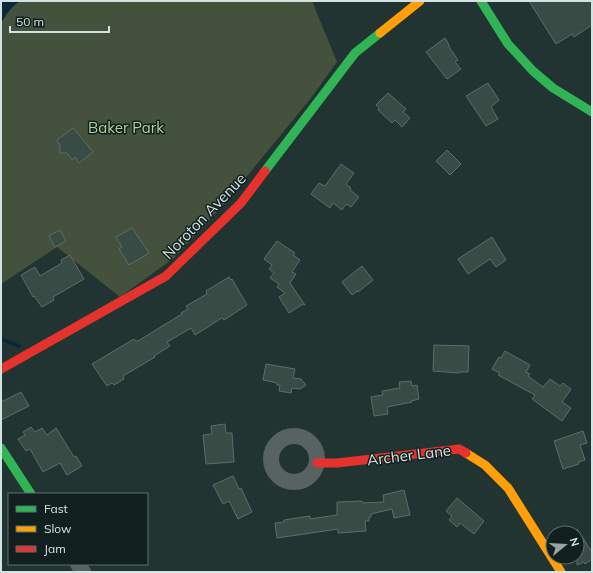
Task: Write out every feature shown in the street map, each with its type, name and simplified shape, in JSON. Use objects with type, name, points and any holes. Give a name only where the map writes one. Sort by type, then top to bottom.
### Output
[{"type":"main road","name":"Noroton Avenue","points":[[1,369],[166,276],[241,203],[355,53],[420,1]]},
{"type":"main road","points":[[481,1],[508,44],[533,71],[553,88],[592,112]]},
{"type":"main road","points":[[1,448],[31,493]]},
{"type":"main road","name":"Archer Lane","points":[[317,462],[337,464],[459,449],[485,465],[508,488],[561,572]]},
{"type":"green space","name":"Baker Park","points":[[1,1],[312,1],[337,62],[311,98],[225,203],[174,258],[120,297],[57,247],[1,284]]},
{"type":"water","points":[[1,1],[21,1],[12,8],[1,23]]},
{"type":"building","points":[[529,1],[592,1],[592,25],[574,37],[572,34],[556,44]]},
{"type":"building","points":[[445,38],[458,60],[455,62],[461,69],[447,79],[426,52]]},
{"type":"building","points":[[488,83],[499,100],[491,107],[498,119],[486,126],[466,96]]},
{"type":"building","points":[[388,93],[406,109],[403,112],[410,118],[402,127],[395,120],[392,123],[378,110],[379,108],[376,105]]},
{"type":"building","points":[[73,128],[93,152],[79,163],[75,157],[72,160],[67,153],[60,153],[60,145],[57,140]]},
{"type":"building","points":[[447,150],[461,164],[450,175],[436,161]]},
{"type":"building","points":[[341,164],[354,173],[346,184],[351,188],[350,190],[359,197],[351,207],[346,204],[342,210],[333,203],[330,208],[311,194],[319,183],[325,186]]},
{"type":"building","points":[[132,228],[149,253],[129,265],[119,249],[122,247],[116,237]]},
{"type":"building","points":[[60,230],[66,241],[55,247],[49,236]]},
{"type":"building","points":[[492,237],[506,260],[496,267],[490,259],[468,274],[458,259]]},
{"type":"building","points":[[277,241],[295,253],[293,255],[300,260],[292,272],[296,274],[290,283],[305,305],[303,304],[289,313],[279,297],[285,293],[277,287],[279,284],[270,278],[274,273],[269,269],[272,265],[264,259]]},
{"type":"building","points":[[70,255],[84,279],[53,297],[54,300],[42,307],[34,296],[33,297],[21,275],[35,267],[40,276],[62,263],[61,260]]},
{"type":"building","points":[[362,266],[373,280],[352,295],[342,282]]},
{"type":"building","points":[[229,277],[231,280],[232,279],[247,305],[224,320],[222,318],[195,335],[191,328],[167,342],[170,346],[154,356],[155,357],[123,376],[124,379],[114,385],[112,383],[107,386],[92,364],[134,339],[138,341],[182,314],[181,313],[188,309],[186,306],[207,294],[206,291]]},
{"type":"building","points":[[434,345],[469,346],[468,372],[459,373],[433,371]]},
{"type":"building","points":[[505,351],[530,365],[526,372],[530,374],[528,376],[543,387],[550,379],[560,386],[563,383],[571,389],[562,402],[571,408],[562,421],[532,399],[535,395],[498,375],[500,373],[492,369],[499,357],[501,358]]},
{"type":"building","points":[[266,364],[295,369],[293,378],[301,379],[306,385],[300,389],[292,388],[291,393],[279,391],[280,385],[263,380]]},
{"type":"building","points":[[411,381],[412,386],[417,385],[419,399],[411,401],[412,402],[387,407],[388,414],[374,416],[371,397],[383,395],[382,391],[400,388],[399,382]]},
{"type":"building","points":[[21,392],[29,406],[1,420],[1,402]]},
{"type":"building","points":[[225,424],[226,433],[232,433],[234,462],[206,464],[203,435],[212,434],[211,426]]},
{"type":"building","points":[[31,427],[35,432],[42,428],[47,435],[56,428],[74,457],[76,456],[82,466],[67,475],[60,463],[43,472],[30,449],[26,451],[18,439],[25,435],[23,432]]},
{"type":"building","points":[[583,431],[587,443],[580,445],[585,460],[578,462],[579,464],[563,469],[554,441]]},
{"type":"building","points":[[233,476],[239,489],[241,488],[252,512],[238,519],[229,501],[223,504],[213,485]]},
{"type":"building","points":[[404,490],[410,515],[394,518],[392,509],[371,514],[369,521],[365,521],[366,531],[338,533],[338,529],[277,538],[275,523],[310,516],[310,519],[337,515],[337,502],[384,502],[383,495]]},
{"type":"building","points":[[457,498],[484,521],[474,534],[460,523],[457,527],[449,520],[452,516],[446,511]]},
{"type":"building","points":[[585,541],[592,552],[592,559],[585,564]]},
{"type":"waterway","points":[[1,339],[19,346]]},
{"type":"traffic: fast","points":[[481,1],[508,44],[533,71],[553,88],[592,112]]},
{"type":"traffic: fast","points":[[265,171],[355,53],[380,33]]},
{"type":"traffic: fast","points":[[1,448],[30,493]]},
{"type":"traffic: slow","points":[[380,33],[420,1]]},
{"type":"traffic: slow","points":[[466,453],[485,465],[508,488],[561,572]]},
{"type":"traffic: jam","points":[[1,369],[166,276],[241,203],[265,171]]},
{"type":"traffic: jam","points":[[317,463],[337,463],[459,449],[466,453]]}]
